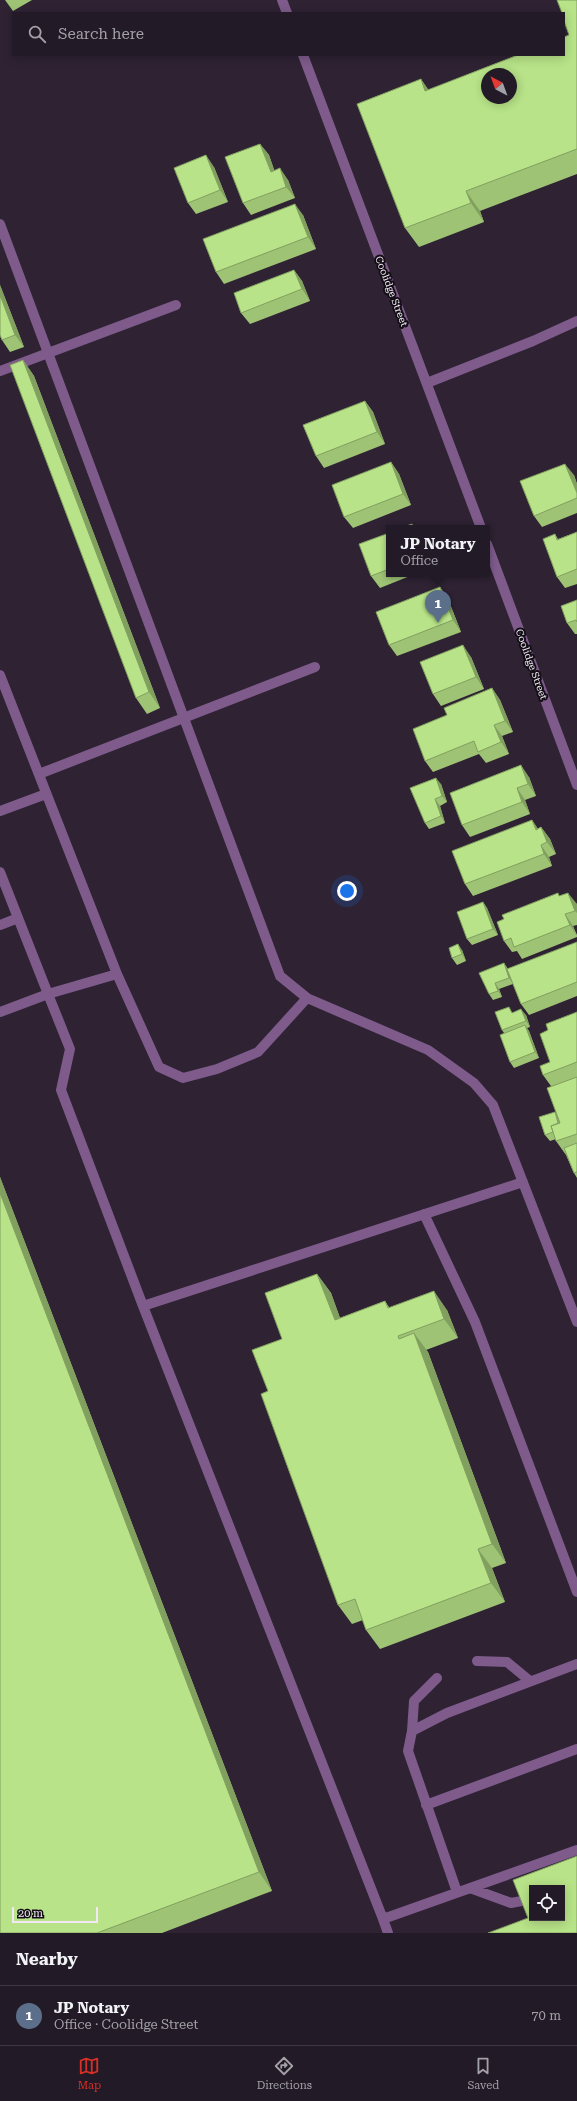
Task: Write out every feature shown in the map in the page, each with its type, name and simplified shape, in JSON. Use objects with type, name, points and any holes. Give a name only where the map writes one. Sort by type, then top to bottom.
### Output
[{"type":"street","points":[[282,0],[287,12]]},
{"type":"street","name":"Coolidge Street","points":[[303,56],[480,525]]},
{"type":"street","points":[[0,224],[280,976],[307,998],[428,1050],[474,1083],[493,1105],[577,1322]]},
{"type":"street","points":[[0,370],[48,354],[176,305]]},
{"type":"street","points":[[427,383],[533,341],[577,321]]},
{"type":"street","name":"Coolidge Street","points":[[490,552],[577,785]]},
{"type":"street","points":[[39,774],[315,668]]},
{"type":"street","points":[[0,675],[116,974],[159,1067],[182,1078],[217,1069],[258,1052],[307,998]]},
{"type":"street","points":[[0,811],[46,794]]},
{"type":"street","points":[[0,872],[70,1049],[61,1090],[143,1306],[388,1933]]},
{"type":"street","points":[[0,925],[18,918]]},
{"type":"street","points":[[0,1012],[48,994],[116,974]]},
{"type":"street","points":[[143,1306],[523,1182]]},
{"type":"street","points":[[424,1214],[475,1322],[577,1592]]},
{"type":"street","points":[[477,1661],[507,1662],[530,1681]]},
{"type":"street","points":[[412,1731],[447,1712],[577,1664]]},
{"type":"street","points":[[437,1678],[414,1701],[412,1731],[408,1751],[457,1892]]},
{"type":"street","points":[[426,1805],[577,1750]]},
{"type":"street","points":[[383,1919],[577,1850]]},
{"type":"street","points":[[470,1888],[511,1904],[527,1900]]},
{"type":"building","points":[[557,0],[577,0],[577,149],[466,191],[471,203],[405,228],[357,104],[421,79],[425,91],[481,69],[481,104],[517,104],[517,68],[484,68],[515,56],[565,56],[565,37],[569,35],[565,24],[565,12],[562,12]]},
{"type":"building","points":[[260,144],[271,172],[280,168],[286,187],[243,203],[225,157]]},
{"type":"building","points":[[206,155],[220,190],[188,203],[174,168]]},
{"type":"building","points":[[295,204],[308,237],[216,272],[203,239]]},
{"type":"building","points":[[294,270],[302,289],[241,313],[234,293]]},
{"type":"building","points":[[0,295],[15,335],[2,340],[0,335]]},
{"type":"building","points":[[23,360],[149,692],[136,698],[10,365]]},
{"type":"building","points":[[365,401],[377,432],[316,456],[303,425]]},
{"type":"building","points":[[391,462],[403,494],[344,517],[332,485]]},
{"type":"building","points":[[565,464],[577,493],[577,498],[534,516],[520,481]]},
{"type":"building","points":[[577,532],[577,569],[557,577],[543,539],[555,534],[557,540]]},
{"type":"building","points":[[386,534],[386,570],[371,576],[359,544]]},
{"type":"building","points":[[440,587],[453,620],[389,645],[376,612]]},
{"type":"building","points":[[577,600],[577,622],[576,620],[567,623],[561,606]]},
{"type":"building","points":[[463,645],[476,677],[433,694],[420,662]]},
{"type":"building","points":[[492,688],[505,721],[494,725],[501,742],[478,752],[474,741],[425,761],[413,729],[447,715],[444,708]]},
{"type":"building","points":[[521,765],[528,784],[517,788],[522,802],[462,825],[450,793]]},
{"type":"building","points":[[436,778],[442,796],[435,799],[441,816],[425,823],[410,788]]},
{"type":"building","points":[[532,820],[536,830],[541,827],[547,842],[541,845],[544,854],[465,884],[452,851]]},
{"type":"building","points":[[558,893],[559,896],[568,893],[575,911],[565,914],[570,925],[514,947],[511,938],[504,941],[497,922],[504,919],[502,915]]},
{"type":"building","points":[[483,902],[493,929],[467,939],[457,912]]},
{"type":"building","points":[[577,942],[577,982],[521,1004],[507,969]]},
{"type":"building","points":[[458,944],[462,954],[452,958],[449,948]]},
{"type":"building","points":[[504,963],[509,978],[495,983],[498,991],[489,994],[479,973]]},
{"type":"building","points":[[509,1007],[512,1013],[521,1009],[526,1021],[502,1030],[495,1012]]},
{"type":"building","points":[[577,1012],[577,1062],[543,1075],[540,1066],[550,1062],[540,1034],[548,1030],[546,1024]]},
{"type":"building","points":[[525,1025],[535,1052],[510,1062],[500,1035]]},
{"type":"building","points":[[577,1077],[577,1134],[556,1141],[551,1126],[560,1123],[547,1088]]},
{"type":"building","points":[[555,1112],[558,1123],[551,1126],[553,1132],[545,1135],[539,1117]]},
{"type":"building","points":[[577,1143],[577,1172],[574,1173],[564,1148]]},
{"type":"building","points":[[0,1193],[259,1872],[97,1933],[0,1933]]},
{"type":"building","points":[[317,1274],[335,1320],[385,1301],[388,1308],[434,1291],[444,1319],[398,1336],[399,1339],[414,1333],[492,1544],[478,1549],[491,1583],[366,1630],[355,1599],[338,1605],[261,1394],[268,1391],[252,1350],[282,1339],[265,1293]]},
{"type":"building","points":[[577,1856],[577,1933],[488,1933],[528,1918],[513,1880]]},
{"type":"place","name":"JP Notary","points":[[438,623]]}]
